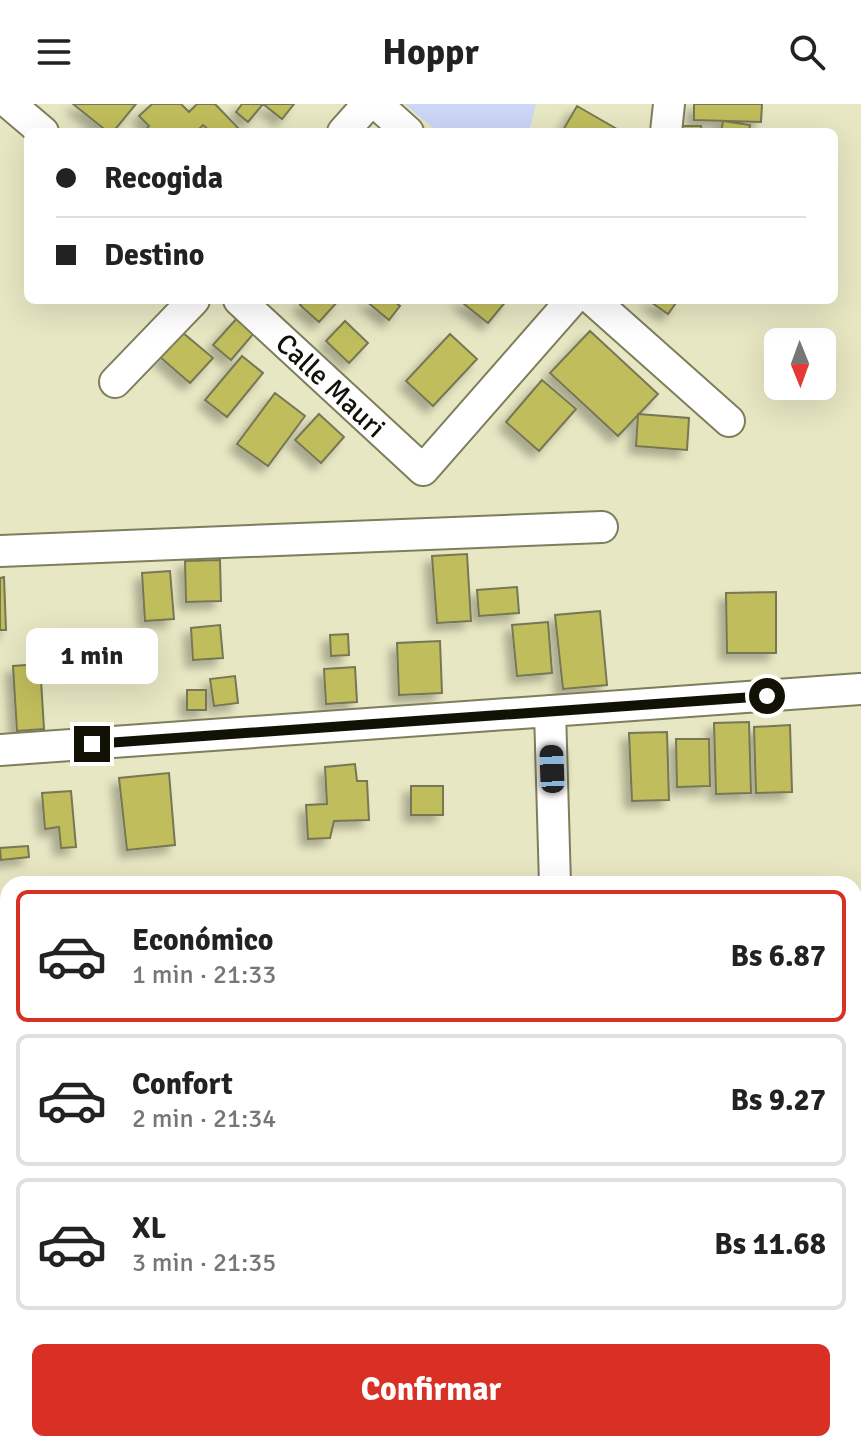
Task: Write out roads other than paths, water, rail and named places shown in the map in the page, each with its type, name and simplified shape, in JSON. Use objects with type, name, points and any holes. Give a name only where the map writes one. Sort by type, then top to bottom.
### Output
[{"type":"street","points":[[10,104],[38,128]]},
{"type":"street","points":[[347,128],[368,104]]},
{"type":"street","points":[[377,104],[404,128]]},
{"type":"street","points":[[666,128],[669,104]]},
{"type":"street","points":[[115,382],[190,304]]},
{"type":"street","name":"Calle Mauri","points":[[243,304],[423,470],[568,304]]},
{"type":"street","points":[[597,304],[729,421]]},
{"type":"street","points":[[0,551],[602,527]]},
{"type":"street","points":[[0,750],[860,689]]},
{"type":"street","points":[[550,711],[555,876]]}]
